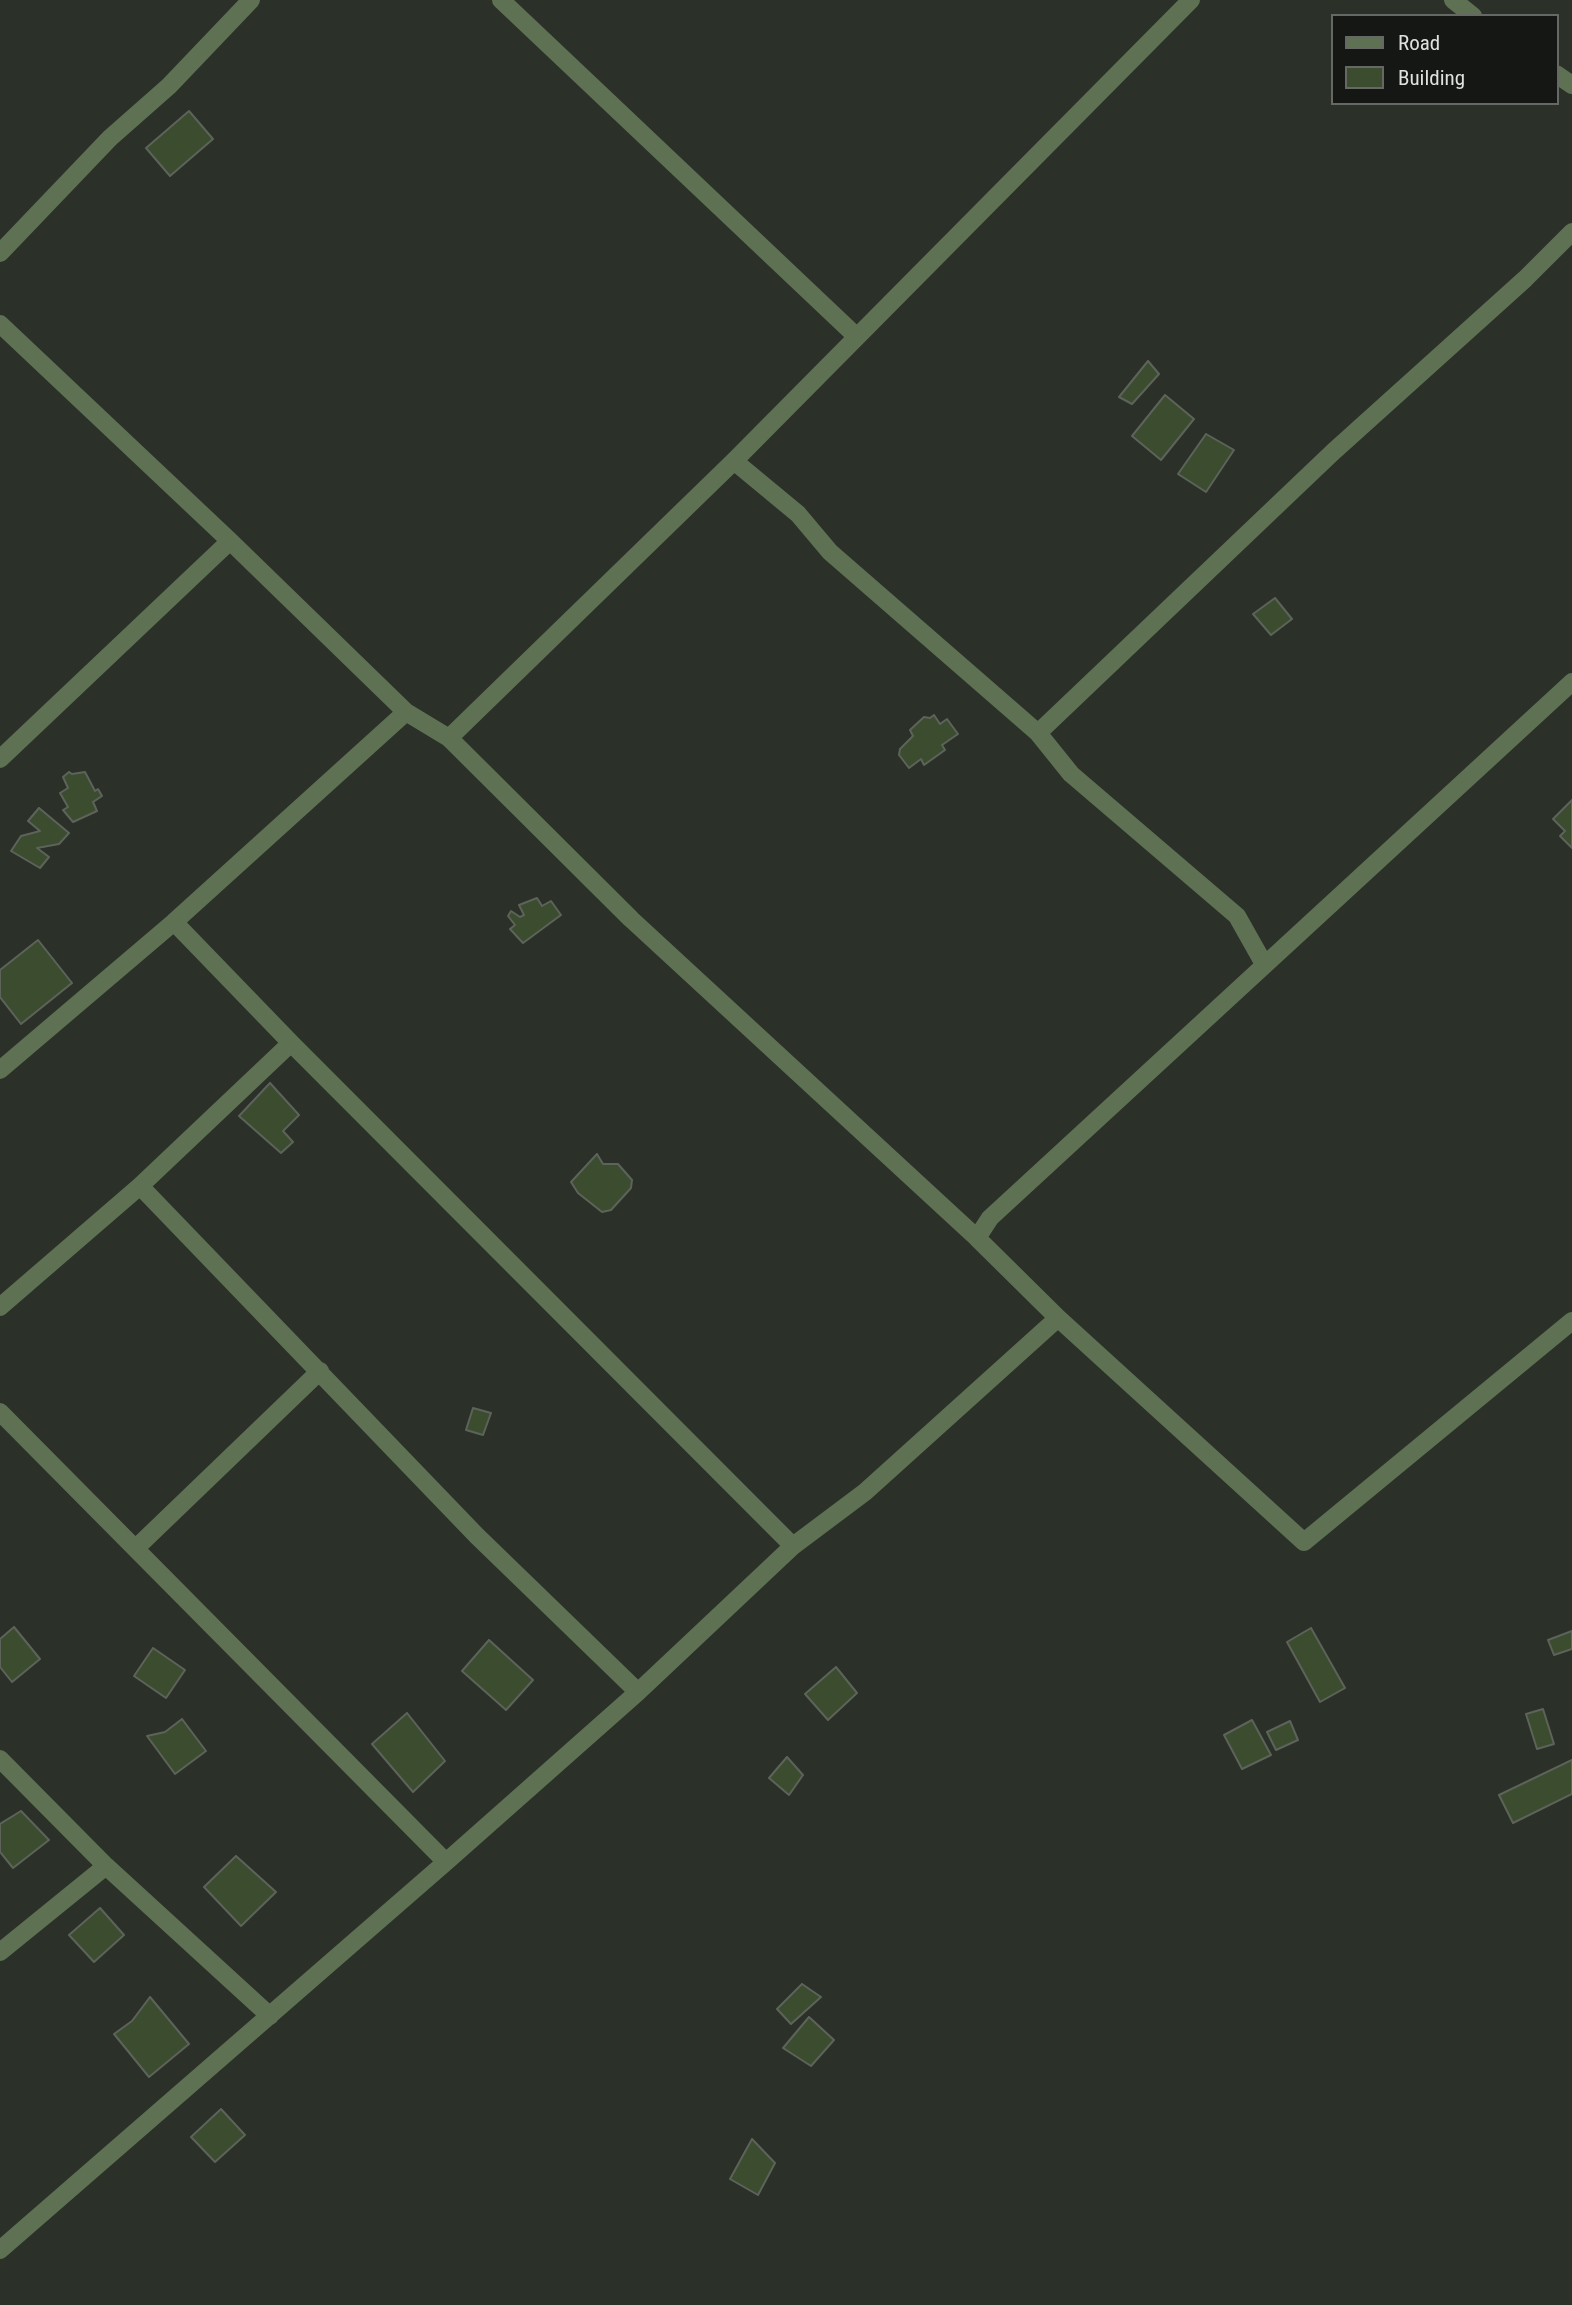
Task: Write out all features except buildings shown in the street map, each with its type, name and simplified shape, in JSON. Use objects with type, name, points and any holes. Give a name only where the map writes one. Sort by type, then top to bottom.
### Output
[{"type":"street","points":[[0,253],[110,138],[169,86],[251,0]]},
{"type":"street","points":[[501,0],[856,336]]},
{"type":"street","points":[[449,738],[734,461],[1191,0]]},
{"type":"street","points":[[1453,0],[1470,14]]},
{"type":"street","points":[[1038,733],[1333,452],[1525,279],[1572,232]]},
{"type":"street","points":[[0,324],[406,712],[449,738],[631,919],[977,1238],[1058,1318],[1304,1542],[1572,1321]]},
{"type":"street","points":[[734,461],[798,513],[830,552],[1038,733],[1071,774],[1237,916],[1264,964]]},
{"type":"street","points":[[0,758],[230,541]]},
{"type":"street","points":[[977,1238],[990,1218],[1572,682]]},
{"type":"street","points":[[0,1070],[174,922],[406,712]]},
{"type":"street","points":[[174,922],[291,1043],[793,1546]]},
{"type":"street","points":[[0,1307],[140,1186],[291,1043]]},
{"type":"street","points":[[140,1186],[477,1536],[638,1692]]},
{"type":"street","points":[[0,2250],[638,1692],[793,1546],[865,1492],[1058,1318]]},
{"type":"street","points":[[136,1548],[320,1371]]},
{"type":"street","points":[[0,1412],[446,1862]]},
{"type":"street","points":[[0,1759],[106,1866],[270,2016]]},
{"type":"street","points":[[0,1952],[106,1866]]}]
